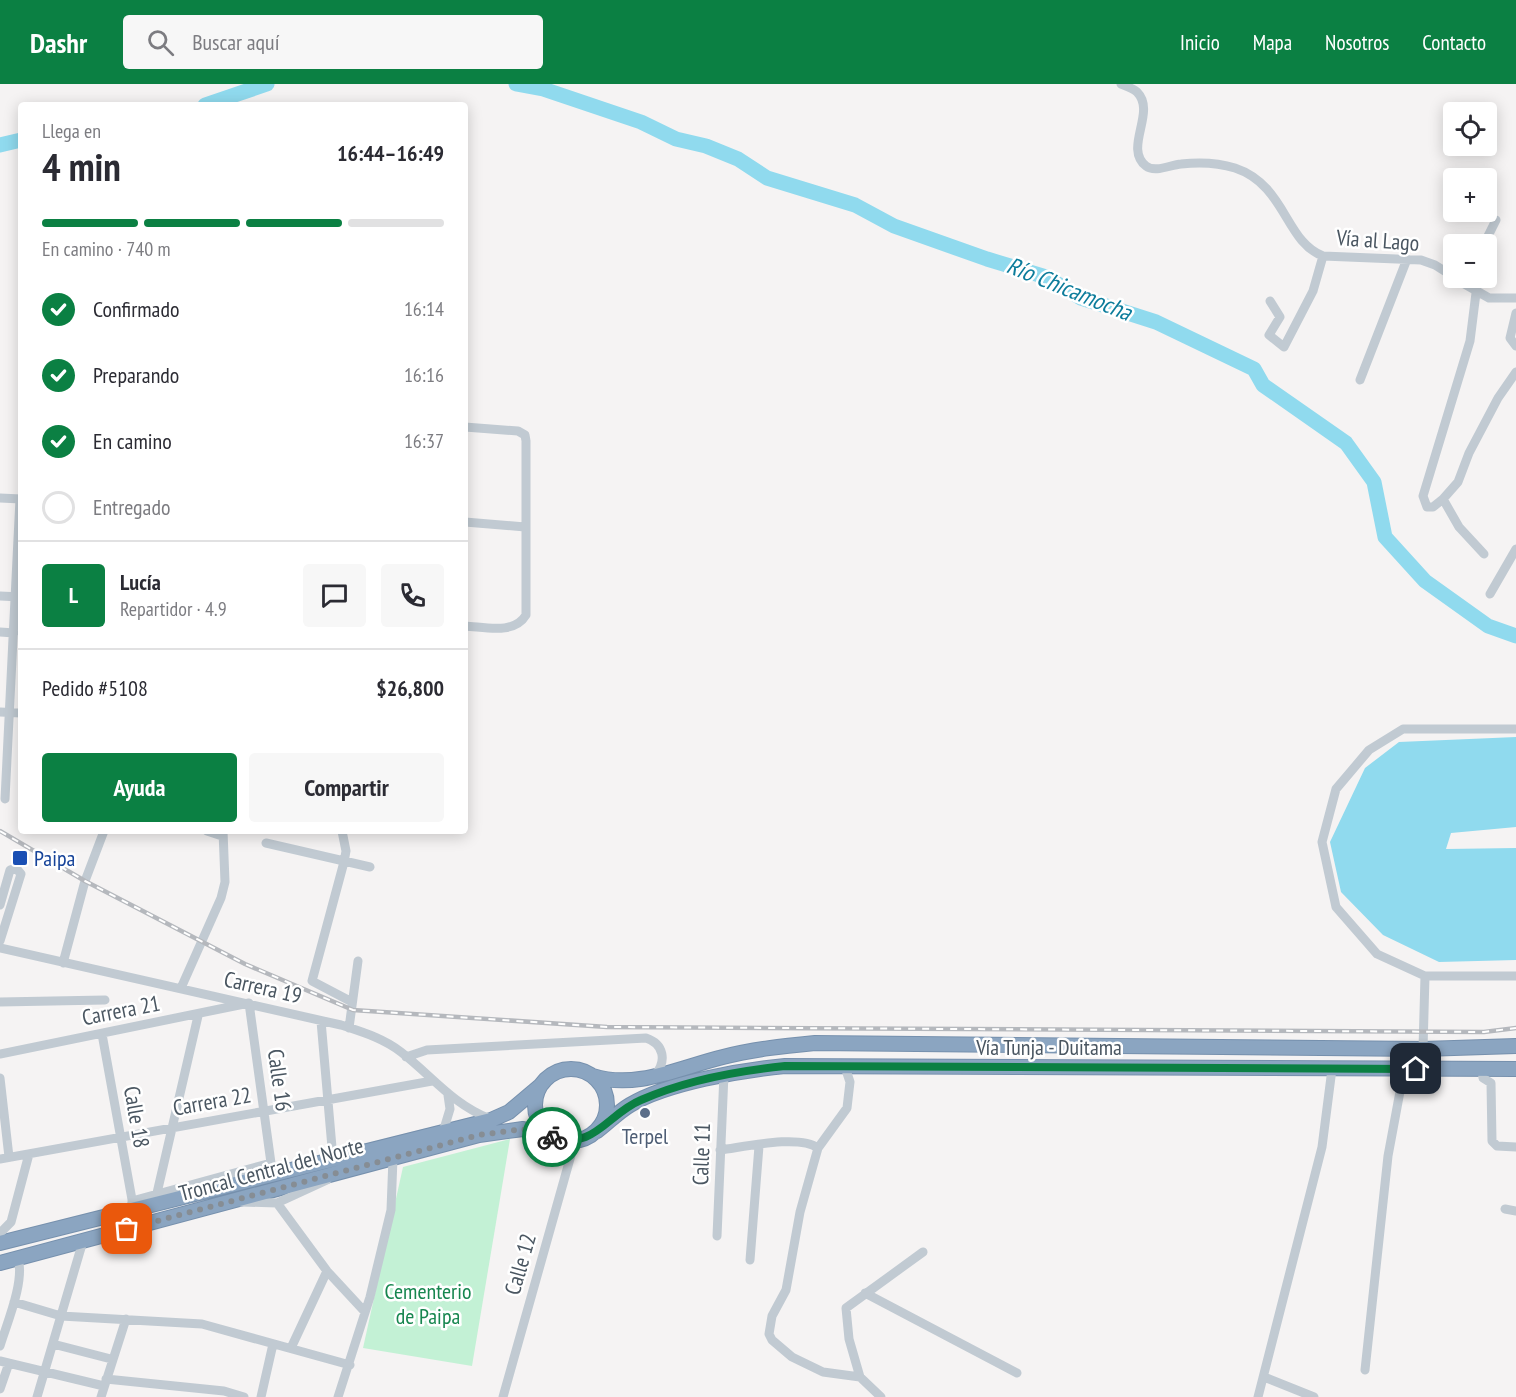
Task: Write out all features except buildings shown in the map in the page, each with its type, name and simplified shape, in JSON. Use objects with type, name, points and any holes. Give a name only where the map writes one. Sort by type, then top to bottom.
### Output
[{"type":"highway","name":"Vía Tunja - Duitama","points":[[593,1076],[620,1082],[758,1049],[815,1043],[1424,1049],[1516,1046]]},
{"type":"highway","name":"Vía Tunja - Duitama","points":[[597,1131],[641,1100],[724,1074],[785,1066],[1516,1069]]},
{"type":"highway","points":[[571,1069],[593,1076],[603,1088],[608,1102],[605,1118],[597,1131],[575,1141],[554,1137],[542,1128],[536,1114],[535,1099],[540,1085],[559,1071],[571,1069]]},
{"type":"highway","name":"Troncal Central del Norte","points":[[2,1235],[491,1120],[509,1112],[540,1085]]},
{"type":"highway","name":"Troncal Central del Norte","points":[[0,1263],[393,1158],[508,1130],[537,1131],[554,1137]]},
{"type":"street","name":"Vía al Lago","points":[[1121,84],[1138,93],[1143,106],[1137,148],[1139,159],[1147,167],[1156,169],[1180,164],[1210,164],[1235,168],[1257,179],[1276,197],[1304,243],[1313,252],[1323,256],[1407,259],[1435,265],[1443,270]]},
{"type":"street","points":[[1270,301],[1280,317],[1269,335],[1284,347],[1313,291],[1323,256]]},
{"type":"street","points":[[1360,380],[1407,259]]},
{"type":"street","name":"Vía al Lago","points":[[1472,288],[1476,293],[1489,298],[1516,298]]},
{"type":"street","points":[[1476,293],[1470,341],[1423,496],[1427,507],[1433,507],[1443,500],[1458,482],[1469,453],[1493,407],[1516,372]]},
{"type":"street","points":[[1516,314],[1510,338],[1516,346]]},
{"type":"street","points":[[468,427],[518,431],[525,435],[526,615],[523,620],[508,628],[468,626]]},
{"type":"street","points":[[0,498],[18,499]]},
{"type":"street","points":[[1443,500],[1459,527],[1484,554]]},
{"type":"street","points":[[468,522],[525,527]]},
{"type":"street","points":[[1490,594],[1516,549]]},
{"type":"street","points":[[0,596],[18,597],[5,712],[5,799]]},
{"type":"street","points":[[0,632],[14,633]]},
{"type":"street","points":[[1516,729],[1403,729],[1369,750],[1336,789],[1322,842],[1336,907],[1377,954],[1425,976],[1516,976]]},
{"type":"street","points":[[63,963],[85,881],[103,834]]},
{"type":"street","points":[[181,988],[221,898],[225,882],[222,834]]},
{"type":"street","points":[[343,834],[346,851],[344,862],[312,981],[352,1002]]},
{"type":"street","points":[[266,843],[370,867]]},
{"type":"street","points":[[0,905],[2,890],[10,870],[16,868],[21,874],[0,941]]},
{"type":"street","points":[[2,890],[15,894]]},
{"type":"street","name":"Carrera 19","points":[[0,948],[249,1003],[349,1028],[379,1038],[406,1057],[448,1095],[473,1112],[491,1120]]},
{"type":"street","points":[[349,1028],[358,961]]},
{"type":"street","points":[[1424,1049],[1425,976]]},
{"type":"street","points":[[0,1002],[105,1000]]},
{"type":"street","name":"Carrera 21","points":[[0,1054],[198,1016],[249,1003]]},
{"type":"street","name":"Calle 16","points":[[157,1193],[271,1163],[249,1003]]},
{"type":"street","points":[[133,1204],[157,1193],[198,1016]]},
{"type":"street","points":[[321,1021],[333,1159]]},
{"type":"street","name":"Calle 18","points":[[102,1034],[133,1204]]},
{"type":"street","points":[[406,1057],[427,1050],[646,1038],[656,1043],[663,1055],[661,1068],[655,1075]]},
{"type":"street","points":[[845,1067],[850,1082],[847,1108],[818,1148],[800,1212],[786,1290],[772,1316],[769,1334],[772,1340],[792,1357],[823,1372],[860,1377]]},
{"type":"street","points":[[1258,1397],[1290,1264],[1322,1147],[1332,1069]]},
{"type":"street","points":[[1482,1069],[1483,1078],[1491,1083],[1492,1141],[1497,1146],[1516,1147]]},
{"type":"street","points":[[1365,1370],[1388,1156],[1404,1070]]},
{"type":"street","name":"Calle 11","points":[[717,1236],[724,1074]]},
{"type":"street","points":[[0,1078],[4,1158]]},
{"type":"street","name":"Carrera 22","points":[[4,1158],[432,1081]]},
{"type":"street","points":[[443,1132],[450,1109],[448,1095]]},
{"type":"street","name":"Calle 12","points":[[503,1397],[575,1141]]},
{"type":"street","points":[[720,1150],[784,1142],[808,1143],[818,1148]]},
{"type":"street","points":[[750,1260],[759,1146]]},
{"type":"street","points":[[2,1235],[11,1222],[29,1154]]},
{"type":"street","points":[[338,1397],[350,1365],[391,1210],[393,1158]]},
{"type":"street","points":[[236,1201],[277,1203],[339,1173]]},
{"type":"street","points":[[277,1203],[327,1271],[365,1312]]},
{"type":"street","points":[[1505,1209],[1516,1211]]},
{"type":"street","points":[[37,1397],[83,1241]]},
{"type":"street","points":[[881,1397],[860,1377],[845,1313],[849,1304],[923,1252]]},
{"type":"street","points":[[0,1346],[14,1302],[20,1268],[18,1258]]},
{"type":"street","points":[[291,1348],[327,1271]]},
{"type":"street","points":[[865,1293],[1017,1373]]},
{"type":"street","points":[[14,1302],[61,1316],[202,1324],[350,1365]]},
{"type":"street","points":[[101,1397],[111,1359],[126,1318]]},
{"type":"street","points":[[53,1344],[111,1359]]},
{"type":"street","points":[[261,1397],[273,1344]]},
{"type":"street","points":[[0,1389],[4,1362],[44,1373],[105,1383],[224,1391],[244,1397]]},
{"type":"street","points":[[1264,1377],[1314,1397]]},
{"type":"green space","name":"Cementerio de Paipa","points":[[510,1139],[472,1366],[363,1348],[403,1167]]},
{"type":"water","points":[[1516,737],[1516,827],[1451,833],[1446,849],[1516,848],[1516,960],[1439,962],[1383,935],[1341,892],[1330,842],[1365,768],[1399,742]]},
{"type":"waterway","name":"Río Chicamocha","points":[[214,102],[267,84]]},
{"type":"waterway","name":"Río Chicamocha","points":[[516,84],[543,89],[641,122],[676,139],[706,146],[738,159],[767,178],[855,205],[894,226],[1046,277],[1081,298],[1156,322],[1254,369],[1263,385],[1346,443],[1374,482],[1385,537],[1425,581],[1488,626],[1516,636]]},
{"type":"waterway","name":"Río Chicamocha","points":[[0,145],[18,141]]},
{"type":"railway","points":[[0,831],[85,881],[245,964],[353,1010],[607,1027],[1484,1032],[1516,1028]]},
{"type":"way so far","points":[[127,1229],[479,1135],[523,1129],[552,1137]]},
{"type":"place","name":"Paipa","points":[[20,858]]},
{"type":"place","name":"Terpel","points":[[645,1113]]},
{"type":"route","points":[[552,1137],[564,1141],[587,1138],[628,1106],[641,1100],[724,1074],[785,1066],[1416,1069]]}]
